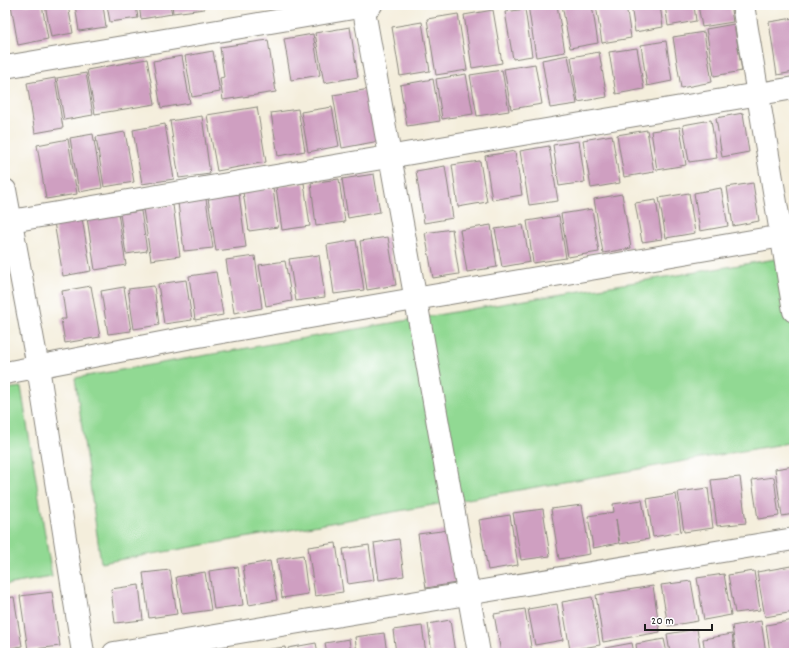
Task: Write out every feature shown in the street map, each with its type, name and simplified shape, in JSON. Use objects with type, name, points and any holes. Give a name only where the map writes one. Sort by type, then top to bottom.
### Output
[{"type":"street","points":[[5,67],[366,5],[390,156],[470,593],[479,653]]},
{"type":"street","points":[[743,5],[758,94],[788,235],[794,311]]},
{"type":"street","points":[[8,221],[794,88]]},
{"type":"street","points":[[5,190],[8,221],[38,367],[83,653]]},
{"type":"street","points":[[5,372],[415,298],[788,235]]},
{"type":"street","points":[[114,653],[794,540]]},
{"type":"green space","points":[[794,256],[794,442],[101,563],[75,378],[489,306]]},
{"type":"green space","points":[[21,387],[52,577],[5,585],[5,389]]},
{"type":"building","points":[[11,5],[42,5],[48,39],[18,45]]},
{"type":"building","points":[[45,5],[68,5],[73,33],[51,37]]},
{"type":"building","points":[[75,5],[103,5],[106,27],[79,31]]},
{"type":"building","points":[[107,5],[136,5],[138,18],[110,22]]},
{"type":"building","points":[[139,5],[170,5],[172,14],[141,19]]},
{"type":"building","points":[[172,5],[204,5],[204,9],[173,13]]},
{"type":"building","points":[[528,5],[557,5],[565,52],[536,57]]},
{"type":"building","points":[[562,5],[592,5],[598,43],[570,48]]},
{"type":"building","points":[[596,5],[626,5],[631,38],[602,43]]},
{"type":"building","points":[[631,5],[660,5],[663,27],[635,32]]},
{"type":"building","points":[[665,5],[694,5],[696,21],[668,26]]},
{"type":"building","points":[[698,5],[730,5],[733,22],[702,27]]},
{"type":"building","points":[[525,9],[532,56],[513,59],[505,12]]},
{"type":"building","points":[[493,10],[502,63],[472,68],[464,15]]},
{"type":"building","points":[[458,14],[467,70],[436,75],[427,19]]},
{"type":"building","points":[[794,18],[794,72],[777,75],[769,22]]},
{"type":"building","points":[[422,22],[430,71],[400,76],[392,27]]},
{"type":"building","points":[[734,24],[742,71],[714,76],[706,29]]},
{"type":"building","points":[[350,27],[358,77],[324,83],[315,33]]},
{"type":"building","points":[[704,32],[712,82],[681,88],[673,37]]},
{"type":"building","points":[[313,34],[320,75],[291,80],[284,39]]},
{"type":"building","points":[[268,40],[276,92],[223,100],[220,78],[224,77],[220,47]]},
{"type":"building","points":[[666,41],[672,81],[647,86],[641,45]]},
{"type":"building","points":[[637,48],[644,89],[616,94],[609,52]]},
{"type":"building","points":[[213,51],[220,92],[192,97],[185,56]]},
{"type":"building","points":[[599,52],[607,97],[578,102],[571,57]]},
{"type":"building","points":[[568,55],[577,104],[550,108],[542,60]]},
{"type":"building","points":[[182,56],[190,103],[161,108],[153,61]]},
{"type":"building","points":[[147,59],[155,104],[95,114],[87,70]]},
{"type":"building","points":[[535,64],[542,104],[511,109],[504,69]]},
{"type":"building","points":[[502,70],[509,111],[477,116],[470,75]]},
{"type":"building","points":[[86,73],[93,115],[64,120],[57,78]]},
{"type":"building","points":[[466,74],[473,114],[442,119],[436,79]]},
{"type":"building","points":[[55,78],[63,128],[35,133],[27,83]]},
{"type":"building","points":[[433,79],[440,121],[407,126],[400,85]]},
{"type":"building","points":[[370,89],[379,141],[342,148],[333,95]]},
{"type":"building","points":[[257,107],[266,162],[217,171],[207,115]]},
{"type":"building","points":[[332,107],[339,146],[308,152],[301,112]]},
{"type":"building","points":[[298,109],[305,151],[278,156],[271,113]]},
{"type":"building","points":[[791,109],[794,109],[794,123],[793,123]]},
{"type":"building","points":[[743,113],[749,152],[722,157],[716,118]]},
{"type":"building","points":[[202,116],[210,174],[179,178],[170,121]]},
{"type":"building","points":[[711,120],[717,158],[689,162],[683,125]]},
{"type":"building","points":[[165,124],[174,179],[142,184],[133,130]]},
{"type":"building","points":[[680,127],[686,165],[657,170],[651,131]]},
{"type":"building","points":[[647,130],[654,172],[624,177],[617,135]]},
{"type":"building","points":[[125,132],[134,182],[104,187],[96,137]]},
{"type":"building","points":[[93,134],[102,188],[79,192],[70,138]]},
{"type":"building","points":[[612,135],[620,183],[591,188],[583,140]]},
{"type":"building","points":[[68,139],[77,194],[46,199],[37,145]]},
{"type":"building","points":[[579,141],[585,182],[559,186],[553,145]]},
{"type":"building","points":[[549,146],[558,201],[529,205],[520,151]]},
{"type":"building","points":[[515,151],[522,195],[492,200],[485,156]]},
{"type":"building","points":[[480,161],[487,202],[458,207],[452,165]]},
{"type":"building","points":[[445,166],[453,218],[424,223],[416,171]]},
{"type":"building","points":[[374,174],[380,212],[348,218],[342,179]]},
{"type":"building","points":[[339,179],[345,222],[316,226],[311,183]]},
{"type":"building","points":[[304,183],[310,226],[282,230],[276,187]]},
{"type":"building","points":[[753,183],[759,221],[733,226],[727,187]]},
{"type":"building","points":[[273,188],[278,227],[249,231],[243,192]]},
{"type":"building","points":[[721,188],[728,226],[700,231],[694,193]]},
{"type":"building","points":[[689,193],[695,233],[666,238],[659,198]]},
{"type":"building","points":[[239,194],[246,247],[216,251],[208,198]]},
{"type":"building","points":[[622,194],[631,248],[603,253],[594,199]]},
{"type":"building","points":[[206,199],[213,248],[184,251],[178,203]]},
{"type":"building","points":[[656,200],[662,239],[642,242],[635,203]]},
{"type":"building","points":[[173,205],[180,256],[151,260],[143,209]]},
{"type":"building","points":[[592,209],[599,252],[568,257],[561,214]]},
{"type":"building","points":[[141,211],[147,251],[126,254],[120,214]]},
{"type":"building","points":[[118,213],[126,265],[95,270],[87,218]]},
{"type":"building","points":[[559,216],[566,258],[533,263],[527,221]]},
{"type":"building","points":[[82,218],[91,271],[63,276],[54,222]]},
{"type":"building","points":[[491,225],[497,267],[467,272],[460,230]]},
{"type":"building","points":[[523,225],[530,262],[502,267],[495,229]]},
{"type":"building","points":[[452,229],[459,274],[433,278],[425,233]]},
{"type":"building","points":[[388,237],[396,285],[367,290],[360,241]]},
{"type":"building","points":[[356,240],[364,290],[334,294],[327,245]]},
{"type":"building","points":[[319,255],[325,297],[296,301],[289,259]]},
{"type":"building","points":[[255,256],[262,308],[234,313],[226,260]]},
{"type":"building","points":[[285,261],[292,301],[266,306],[259,265]]},
{"type":"building","points":[[216,272],[223,315],[195,320],[189,276]]},
{"type":"building","points":[[186,280],[192,320],[164,324],[158,284]]},
{"type":"building","points":[[91,286],[100,337],[65,343],[61,319],[66,319],[62,291]]},
{"type":"building","points":[[154,286],[159,325],[134,329],[128,289]]},
{"type":"building","points":[[124,287],[131,331],[108,334],[101,291]]},
{"type":"building","points":[[794,466],[794,514],[782,516],[775,469]]},
{"type":"building","points":[[740,477],[746,523],[717,526],[711,480]]},
{"type":"building","points":[[774,477],[779,516],[758,519],[752,480]]},
{"type":"building","points":[[708,488],[713,528],[684,532],[678,492]]},
{"type":"building","points":[[676,494],[681,532],[653,537],[647,499]]},
{"type":"building","points":[[642,500],[649,539],[620,544],[616,519],[619,543],[593,548],[588,516],[614,512],[613,504]]},
{"type":"building","points":[[582,505],[590,554],[559,559],[551,509]]},
{"type":"building","points":[[543,509],[550,556],[521,560],[513,513]]},
{"type":"building","points":[[510,515],[518,565],[488,570],[479,520]]},
{"type":"building","points":[[449,530],[456,583],[426,588],[418,534]]},
{"type":"building","points":[[399,539],[404,576],[379,580],[374,543]]},
{"type":"building","points":[[336,543],[343,592],[315,596],[308,547]]},
{"type":"building","points":[[369,545],[374,580],[348,584],[343,549]]},
{"type":"building","points":[[303,555],[308,594],[282,598],[277,559]]},
{"type":"building","points":[[270,561],[277,600],[249,605],[243,566]]},
{"type":"building","points":[[791,566],[794,583],[794,612],[765,617],[757,572]]},
{"type":"building","points":[[238,567],[243,605],[214,609],[209,571]]},
{"type":"building","points":[[170,570],[177,614],[149,618],[143,573]]},
{"type":"building","points":[[754,571],[760,610],[735,613],[728,575]]},
{"type":"building","points":[[205,572],[211,610],[182,614],[176,577]]},
{"type":"building","points":[[724,574],[731,615],[704,620],[697,578]]},
{"type":"building","points":[[691,581],[698,621],[668,626],[661,585]]},
{"type":"building","points":[[139,585],[143,620],[115,623],[111,589]]},
{"type":"building","points":[[653,586],[660,632],[603,642],[596,595]]},
{"type":"building","points":[[52,592],[60,646],[28,650],[20,596]]},
{"type":"building","points":[[14,597],[22,646],[5,649],[5,598]]},
{"type":"building","points":[[592,597],[600,645],[570,650],[562,602]]},
{"type":"building","points":[[557,604],[563,640],[535,645],[528,609]]},
{"type":"building","points":[[525,609],[532,653],[501,653],[494,614]]},
{"type":"building","points":[[450,620],[455,653],[432,653],[428,624]]},
{"type":"building","points":[[794,620],[794,653],[770,653],[766,625]]},
{"type":"building","points":[[761,621],[766,653],[736,653],[732,626]]},
{"type":"building","points":[[422,626],[426,653],[396,653],[393,630]]},
{"type":"building","points":[[697,629],[701,653],[670,653],[667,634]]},
{"type":"building","points":[[384,633],[387,653],[357,653],[355,637]]},
{"type":"building","points":[[732,634],[735,653],[705,653],[703,639]]},
{"type":"building","points":[[349,639],[351,653],[327,653],[325,643]]},
{"type":"building","points":[[664,639],[667,653],[637,653],[636,644]]},
{"type":"building","points":[[316,643],[318,653],[289,653],[288,648]]},
{"type":"building","points":[[632,643],[634,653],[606,653],[605,648]]},
{"type":"building","points":[[285,647],[286,653],[257,653],[257,651]]},
{"type":"building","points":[[597,650],[597,653],[584,653],[584,652]]}]
